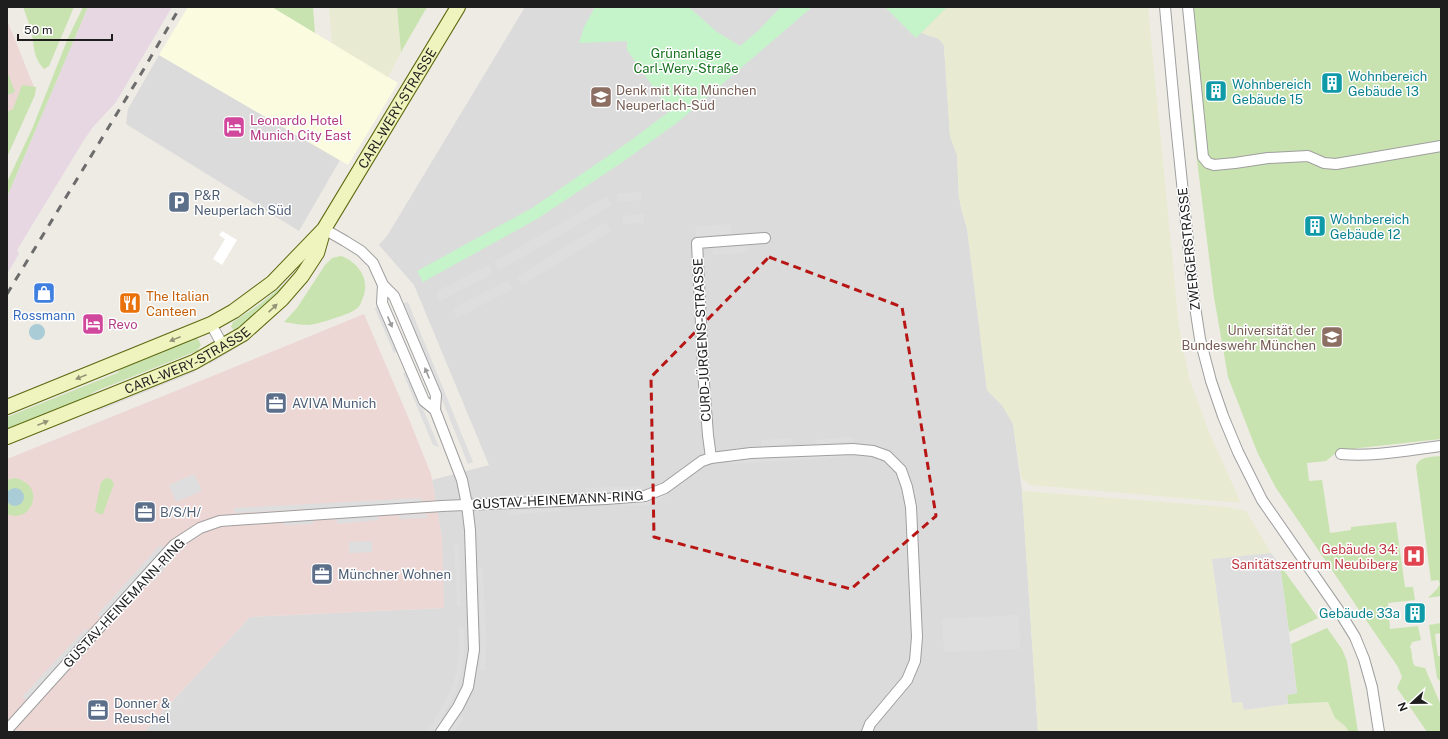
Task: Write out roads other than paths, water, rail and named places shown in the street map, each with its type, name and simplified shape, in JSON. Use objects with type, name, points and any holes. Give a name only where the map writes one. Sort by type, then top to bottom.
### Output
[{"type":"main road","name":"CARL-WERY-STRASSE","points":[[7,437],[194,362],[243,334],[282,299],[302,276],[316,253],[324,229],[458,7]]},
{"type":"main road","name":"CARL-WERY-STRASSE","points":[[7,407],[211,324],[234,311],[272,283],[324,229]]},
{"type":"street","name":"ZWERGERSTRASSE","points":[[1165,7],[1194,300],[1200,339],[1211,382],[1238,452],[1262,500],[1339,611],[1355,638],[1364,659],[1372,687],[1379,732]]},
{"type":"street","points":[[1188,7],[1203,157],[1208,163],[1214,165],[1268,158],[1308,156],[1324,162],[1336,164],[1441,146]]},
{"type":"street","points":[[324,229],[345,240],[361,251],[373,263],[383,285],[394,296],[436,395],[435,410],[462,480],[470,530],[474,650],[468,687],[458,707],[441,732]]},
{"type":"street","name":"CURD-JÜRGENS-STRASSE","points":[[711,458],[705,398],[697,243],[765,238]]},
{"type":"street","points":[[211,324],[223,346]]},
{"type":"street","points":[[1341,454],[1375,454],[1441,446]]},
{"type":"street","name":"GUSTAV-HEINEMANN-RING","points":[[7,730],[174,545],[200,528],[220,522],[467,506],[606,500],[645,496],[665,488],[702,461],[711,458],[751,453],[853,448],[873,451],[887,456],[901,470],[907,487],[911,507],[917,637],[915,661],[907,680],[870,724],[867,732]]},
{"type":"water","points":[[37,324],[43,326],[45,332],[43,338],[37,340],[31,338],[29,332],[31,326]]},
{"type":"water","points":[[15,488],[21,491],[24,497],[21,503],[15,506],[9,503],[6,497],[9,491]]},
{"type":"railway","points":[[7,294],[180,7]]},
{"type":"place","name":"Wohnbereich Gebäude 13","points":[[1332,83]]},
{"type":"place","name":"Wohnbereich Gebäude 15","points":[[1216,91]]},
{"type":"place","name":"Denk mit Kita München Neuperlach-Süd","points":[[601,97]]},
{"type":"place","name":"Leonardo Hotel Munich City East","points":[[234,127]]},
{"type":"place","name":"P&R Neuperlach Süd","points":[[179,202]]},
{"type":"place","name":"Wohnbereich Gebäude 12","points":[[1315,226]]},
{"type":"place","name":"Rossmann","points":[[44,293]]},
{"type":"place","name":"The Italian Canteen","points":[[130,303]]},
{"type":"place","name":"Revo","points":[[93,324]]},
{"type":"place","name":"Universität der Bundeswehr München","points":[[1332,337]]},
{"type":"place","name":"AVIVA Munich","points":[[276,403]]},
{"type":"place","name":"B/S/H/","points":[[145,512]]},
{"type":"place","name":"Gebäude 34: Sanitätszentrum Neubiberg","points":[[1414,556]]},
{"type":"place","name":"Münchner Wohnen","points":[[322,574]]},
{"type":"place","name":"Gebäude 33a","points":[[1415,613]]},
{"type":"place","name":"Donner & Reuschel","points":[[98,710]]},
{"type":"park label","name":"Grünanlage Carl-Wery-Straße","points":[[686,60]]}]
